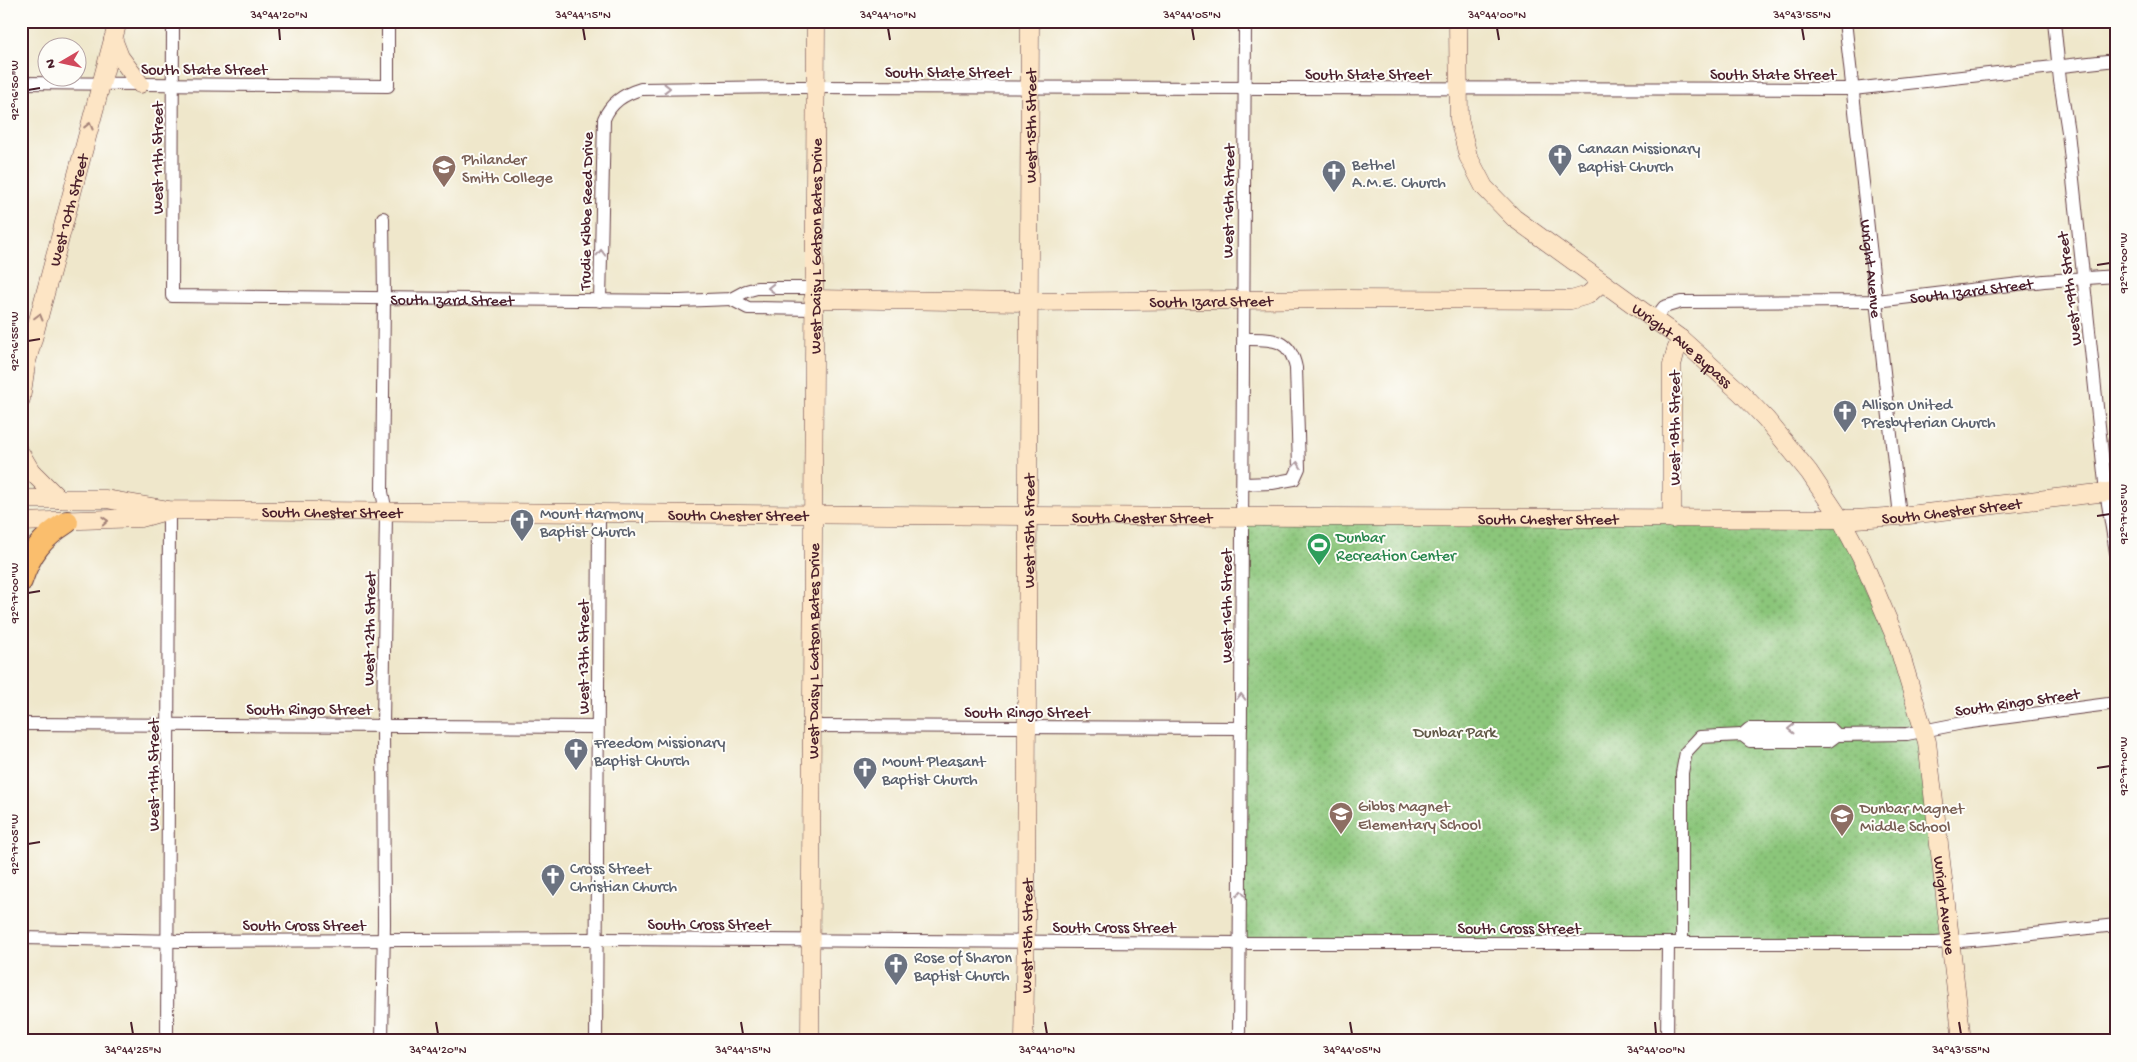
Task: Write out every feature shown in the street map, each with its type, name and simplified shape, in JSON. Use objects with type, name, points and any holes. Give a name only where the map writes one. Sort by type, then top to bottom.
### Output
[{"type":"highway","points":[[21,581],[30,557],[49,534],[67,522]]},
{"type":"main road","name":"West 10th Street","points":[[21,399],[26,365],[118,21]]},
{"type":"main road","name":"West Daisy L Gatson Bates Drive","points":[[810,1041],[816,21]]},
{"type":"main road","name":"West 15th Street","points":[[1024,1041],[1030,21]]},
{"type":"main road","name":"Wright Ave Bypass","points":[[1458,21],[1457,90],[1459,119],[1464,144],[1484,187],[1514,218],[1681,339],[1725,376],[1766,419],[1810,472],[1840,519],[1862,559],[1892,626]]},
{"type":"main road","points":[[113,39],[120,57],[140,84]]},
{"type":"main road","name":"South Izard Street","points":[[813,299],[1029,302],[1570,300],[1588,295],[1602,282]]},
{"type":"main road","name":"West 18th Street","points":[[1672,519],[1672,365],[1681,339]]},
{"type":"main road","points":[[21,454],[31,471],[59,499]]},
{"type":"main road","name":"South Chester Street","points":[[21,499],[106,499],[169,510],[599,514],[1840,519],[1900,516],[2111,491]]},
{"type":"main road","name":"South Chester Street","points":[[21,522],[67,522],[141,518],[169,510]]},
{"type":"main road","name":"Wright Avenue","points":[[1892,626],[1924,732],[1928,754],[1962,1041]]},
{"type":"street","name":"West 11th Street","points":[[172,296],[173,21]]},
{"type":"street","name":"South State Street","points":[[21,83],[388,86],[388,21]]},
{"type":"street","name":"West 16th Street","points":[[1239,1041],[1245,21]]},
{"type":"street","name":"Wright Avenue","points":[[1845,21],[1900,516]]},
{"type":"street","name":"West 19th Street","points":[[2054,21],[2068,132],[2083,279],[2111,491],[2116,552]]},
{"type":"street","name":"South State Street","points":[[620,98],[630,92],[652,88],[1852,89],[2116,60]]},
{"type":"street","name":"Trudie Kibbe Reed Drive","points":[[600,301],[602,128],[607,111],[620,98]]},
{"type":"street","name":"West 12th Street","points":[[382,1041],[386,512],[382,492],[383,218]]},
{"type":"street","name":"South Izard Street","points":[[1654,320],[1664,307],[1681,302],[1877,301],[2044,281],[2116,276]]},
{"type":"street","name":"South Izard Street","points":[[172,296],[600,301],[731,299],[746,291],[757,288],[813,299]]},
{"type":"street","name":"South Izard Street","points":[[731,299],[748,308],[813,299]]},
{"type":"street","points":[[1243,484],[1272,483],[1294,479],[1299,468],[1296,368],[1293,354],[1282,342],[1267,339],[1244,339]]},
{"type":"street","name":"West 11th Street","points":[[167,1041],[169,510]]},
{"type":"street","name":"West 13th Street","points":[[596,1041],[599,514]]},
{"type":"street","name":"South Ringo Street","points":[[1682,943],[1682,773],[1686,752],[1700,737],[1742,735],[1750,741],[1829,741],[1838,735],[1924,732],[1963,723],[2116,704]]},
{"type":"street","name":"South Ringo Street","points":[[21,724],[383,725],[598,728]]},
{"type":"street","name":"South Ringo Street","points":[[813,726],[1241,728]]},
{"type":"street","name":"South Cross Street","points":[[21,938],[1241,943],[1951,942],[2116,925]]},
{"type":"street","points":[[1667,1041],[1668,943]]},
{"type":"green space","name":"Dunbar Park","points":[[1242,517],[1840,519],[1924,732],[1951,942],[1241,943]]},
{"type":"place","name":"Canaan Missionary Baptist Church","points":[[1560,177]]},
{"type":"place","name":"Philander Smith College","points":[[444,188]]},
{"type":"place","name":"Bethel A.M.E. Church","points":[[1334,193]]},
{"type":"place","name":"Allison United Presbyterian Church","points":[[1845,433]]},
{"type":"place","name":"Mount Harmony Baptist Church","points":[[522,542]]},
{"type":"place","name":"Dunbar Recreation Center","points":[[1319,566]]},
{"type":"place","name":"Freedom Missionary Baptist Church","points":[[576,771]]},
{"type":"place","name":"Mount Pleasant Baptist Church","points":[[865,790]]},
{"type":"place","name":"Gibbs Magnet Elementary School","points":[[1341,835]]},
{"type":"place","name":"Dunbar Magnet Middle School","points":[[1842,837]]},
{"type":"place","name":"Cross Street Christian Church","points":[[553,897]]},
{"type":"place","name":"Rose of Sharon Baptist Church","points":[[896,986]]}]
